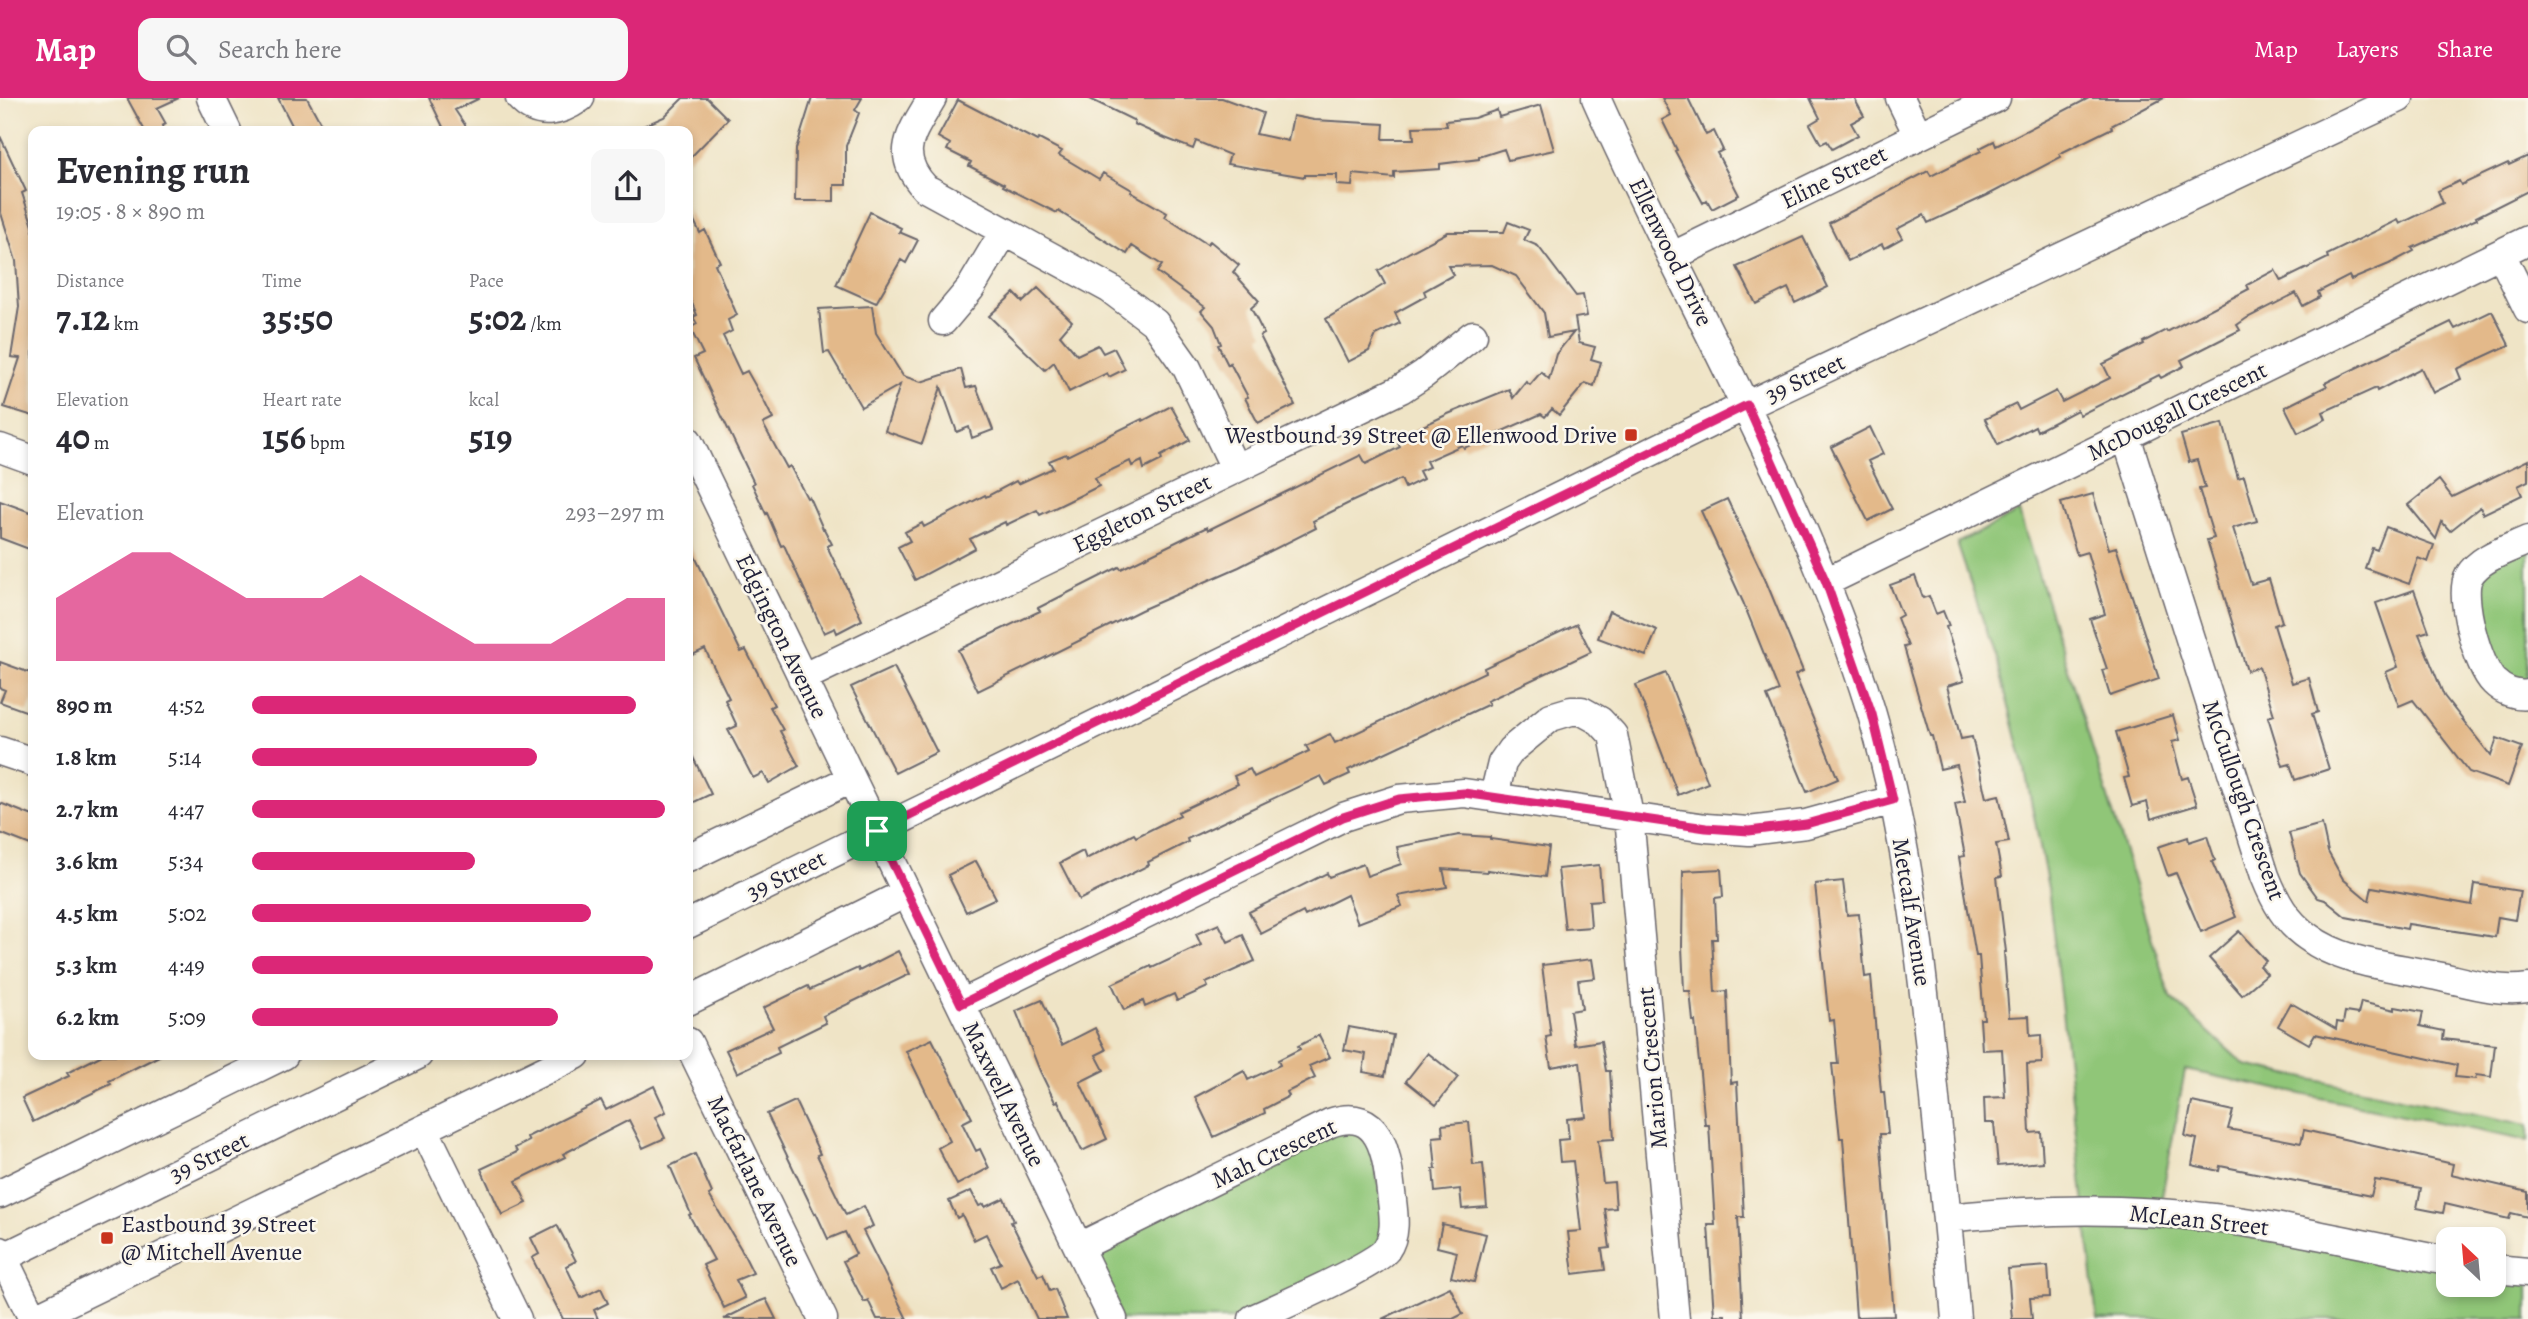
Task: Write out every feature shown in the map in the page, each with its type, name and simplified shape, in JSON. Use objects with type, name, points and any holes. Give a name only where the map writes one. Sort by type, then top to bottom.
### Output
[{"type":"street","points":[[211,98],[225,126]]},
{"type":"street","points":[[520,98],[527,105],[546,112],[561,109],[580,98]]},
{"type":"street","points":[[932,98],[907,148],[910,168],[925,188],[1111,289],[1155,323],[1187,368],[1235,468]]},
{"type":"street","name":"Ellenwood Drive","points":[[1597,98],[1747,405]]},
{"type":"street","points":[[1900,98],[1918,135]]},
{"type":"street","name":"Eline Street","points":[[1672,256],[1996,98]]},
{"type":"street","name":"39 Street","points":[[693,921],[1747,405],[2399,98]]},
{"type":"street","points":[[943,321],[971,289],[1004,232]]},
{"type":"street","name":"McDougall Crescent","points":[[1826,582],[2528,240]]},
{"type":"street","points":[[2501,254],[2528,309]]},
{"type":"street","name":"Eggleton Street","points":[[802,678],[1401,389],[1473,335]]},
{"type":"street","name":"Metcalf Avenue","points":[[1747,405],[1826,582],[1872,714],[1893,800],[1920,949],[1956,1319]]},
{"type":"street","name":"McCullough Crescent","points":[[2126,436],[2265,876],[2285,915],[2295,927],[2322,946],[2355,959],[2493,988],[2528,988]]},
{"type":"street","points":[[0,449],[28,458]]},
{"type":"street","name":"Edgington Avenue","points":[[693,451],[877,831]]},
{"type":"street","points":[[2528,540],[2474,569],[2464,589],[2465,602],[2487,674],[2494,683],[2513,694],[2528,694]]},
{"type":"street","name":"Marion Crescent","points":[[1494,796],[1502,763],[1511,750],[1550,717],[1571,710],[1582,711],[1600,721],[1614,735],[1629,817],[1675,1319]]},
{"type":"street","points":[[0,751],[28,760]]},
{"type":"street","points":[[693,856],[851,779]]},
{"type":"street","points":[[961,1004],[1363,809],[1418,795],[1464,793],[1494,796],[1706,828],[1749,831],[1806,824],[1893,800]]},
{"type":"street","name":"Maxwell Avenue","points":[[877,831],[1114,1319]]},
{"type":"street","points":[[693,999],[906,893]]},
{"type":"street","name":"Macfarlane Avenue","points":[[693,1052],[822,1319]]},
{"type":"street","points":[[0,1194],[274,1060]]},
{"type":"street","name":"39 Street","points":[[1,1256],[408,1060]]},
{"type":"street","points":[[1,1256],[33,1319],[566,1060]]},
{"type":"street","name":"Mah Crescent","points":[[1079,1247],[1330,1123],[1341,1119],[1365,1124],[1375,1132],[1386,1152],[1394,1219],[1387,1248],[1369,1262],[1253,1319]]},
{"type":"street","points":[[424,1129],[517,1319]]},
{"type":"street","name":"McLean Street","points":[[1947,1218],[2071,1210],[2188,1215],[2255,1224],[2436,1259]]},
{"type":"street","points":[[2506,1270],[2528,1272]]},
{"type":"green space","points":[[2019,512],[2170,997],[2245,1065],[2528,1125],[2528,1141],[2185,1070],[2159,1213],[2436,1259],[2436,1297],[2506,1297],[2506,1270],[2528,1272],[2528,1319],[2097,1319],[2048,888],[2025,770],[1999,668],[1957,543]]},
{"type":"green space","points":[[2528,540],[2528,694],[2503,689],[2467,578]]},
{"type":"green space","points":[[1330,1123],[1365,1124],[1391,1239],[1253,1319],[1113,1319],[1079,1247]]},
{"type":"building","points":[[127,98],[179,98],[157,108],[166,124],[142,126]]},
{"type":"building","points":[[278,98],[307,98],[322,126],[292,126]]},
{"type":"building","points":[[429,98],[480,98],[455,110],[466,126],[443,126]]},
{"type":"building","points":[[683,98],[707,98],[728,119],[693,155],[693,126],[643,126],[664,117]]},
{"type":"building","points":[[812,98],[862,98],[855,110],[859,113],[846,146],[846,185],[834,185],[834,201],[795,201],[796,149]]},
{"type":"building","points":[[1088,98],[1222,98],[1263,113],[1256,134],[1288,141],[1293,116],[1314,120],[1384,124],[1383,139],[1414,139],[1413,127],[1447,126],[1446,121],[1474,118],[1497,110],[1499,117],[1541,105],[1554,150],[1508,160],[1504,149],[1479,159],[1440,164],[1440,169],[1394,172],[1394,178],[1353,174],[1352,186],[1337,185],[1337,175],[1305,177],[1227,164],[1230,155],[1196,141],[1193,149],[1165,138]]},
{"type":"building","points":[[1662,98],[1688,98],[1706,135],[1714,131],[1723,150],[1717,153],[1739,195],[1712,209],[1707,200],[1703,203],[1662,120],[1671,115]]},
{"type":"building","points":[[1810,98],[1854,98],[1864,116],[1851,123],[1858,135],[1832,149],[1827,141],[1821,144],[1810,124],[1820,118]]},
{"type":"building","points":[[2089,98],[2164,98],[1988,195],[1928,223],[1924,215],[1897,229],[1902,238],[1884,248],[1882,244],[1848,261],[1829,223],[1928,171],[1931,176],[1981,151],[1980,148],[1994,141],[1996,146]]},
{"type":"building","points":[[958,100],[1062,151],[1059,155],[1099,179],[1103,173],[1132,190],[1131,192],[1167,213],[1165,217],[1207,244],[1210,241],[1239,265],[1233,272],[1259,301],[1251,308],[1264,334],[1260,336],[1295,405],[1258,423],[1245,398],[1248,397],[1218,345],[1221,344],[1214,326],[1201,311],[1205,307],[1157,272],[1162,265],[1132,246],[1127,254],[1058,211],[1057,213],[1003,186],[1004,184],[969,166],[971,162],[947,150],[950,144],[938,137]]},
{"type":"building","points":[[0,136],[26,191],[22,193],[28,211],[28,414],[4,407],[20,358],[11,357],[19,307],[16,261],[0,210]]},
{"type":"building","points":[[2528,156],[2528,191],[2476,217],[2477,219],[2412,248],[2414,251],[2389,264],[2351,280],[2349,276],[2318,292],[2320,297],[2303,306],[2296,293],[2247,318],[2237,325],[2240,330],[2181,360],[2184,366],[2161,378],[2159,375],[2080,415],[2077,410],[2037,431],[2035,426],[1998,445],[1985,419],[2016,404],[2019,410],[2056,391],[2062,402],[2110,378],[2103,364],[2249,289],[2247,285],[2275,270],[2281,281],[2398,220],[2400,224],[2443,203],[2438,191],[2459,181],[2461,185]]},
{"type":"building","points":[[870,212],[901,228],[899,232],[918,240],[906,263],[901,260],[876,303],[836,285]]},
{"type":"building","points":[[693,218],[700,233],[705,230],[720,262],[715,264],[737,315],[728,320],[732,331],[723,336],[741,374],[747,371],[773,419],[763,424],[787,468],[790,466],[807,498],[809,497],[832,544],[827,546],[862,620],[837,633],[835,628],[824,633],[694,358],[703,354],[693,334],[693,326],[697,324],[693,317],[697,315],[693,306]]},
{"type":"building","points":[[1508,222],[1529,230],[1524,240],[1538,246],[1576,296],[1583,295],[1587,316],[1575,318],[1579,343],[1595,347],[1591,359],[1601,362],[1594,386],[1585,383],[1559,415],[1552,409],[1545,417],[1541,414],[1464,448],[1462,445],[1426,461],[1429,467],[1419,471],[1423,479],[1405,488],[1401,479],[1351,502],[1313,521],[1316,528],[1239,567],[1141,610],[978,691],[958,650],[1040,611],[1038,608],[1119,567],[1121,569],[1207,527],[1208,530],[1361,455],[1366,464],[1400,447],[1396,439],[1448,414],[1509,389],[1513,398],[1526,382],[1530,385],[1541,372],[1549,379],[1556,354],[1574,332],[1548,337],[1544,313],[1516,276],[1492,265],[1448,266],[1453,275],[1424,291],[1426,296],[1395,313],[1400,323],[1376,335],[1369,351],[1348,362],[1326,319],[1385,284],[1378,271],[1410,252],[1448,232],[1504,232]]},
{"type":"building","points":[[1803,237],[1828,287],[1795,303],[1788,288],[1756,304],[1737,267]]},
{"type":"building","points":[[1038,288],[1072,321],[1060,335],[1077,355],[1098,345],[1103,353],[1114,348],[1125,369],[1109,377],[1107,373],[1069,392],[1054,362],[1045,370],[989,316],[1014,293],[1023,302]]},
{"type":"building","points":[[872,306],[876,333],[903,376],[921,382],[961,369],[966,388],[976,386],[993,430],[972,438],[969,427],[957,432],[941,387],[922,444],[885,431],[900,385],[861,407],[829,352],[824,353],[819,309]]},
{"type":"building","points":[[2492,311],[2509,345],[2457,369],[2461,379],[2433,393],[2421,368],[2377,391],[2376,388],[2323,412],[2326,419],[2298,433],[2285,407],[2327,386],[2325,383],[2451,322],[2455,329]]},
{"type":"building","points":[[1171,406],[1190,440],[1161,456],[1162,460],[1144,469],[1142,461],[1132,466],[1130,461],[1095,478],[1099,486],[1040,515],[1037,510],[970,539],[975,548],[915,580],[898,547],[910,541],[905,532],[922,523],[924,527],[985,495],[986,497],[1016,481],[1018,484],[1053,468],[1049,461],[1066,454],[1067,456]]},
{"type":"building","points":[[2223,423],[2238,478],[2244,476],[2257,521],[2233,528],[2251,584],[2269,579],[2282,622],[2274,625],[2292,683],[2309,678],[2318,712],[2312,714],[2329,769],[2295,780],[2290,764],[2283,766],[2268,717],[2274,715],[2259,667],[2247,671],[2207,540],[2214,538],[2199,489],[2205,488],[2197,460],[2189,462],[2181,435]]},
{"type":"building","points":[[1870,427],[1883,454],[1868,461],[1892,509],[1868,521],[1831,447]]},
{"type":"building","points":[[2528,460],[2528,481],[2518,486],[2522,495],[2483,514],[2480,507],[2450,531],[2442,522],[2436,539],[2408,505],[2439,480],[2452,497]]},
{"type":"building","points":[[2093,494],[2109,549],[2116,547],[2159,679],[2110,696],[2102,670],[2107,669],[2090,619],[2105,614],[2087,552],[2077,555],[2061,503]]},
{"type":"building","points":[[1727,499],[1765,579],[1803,671],[1795,675],[1838,779],[1807,792],[1767,696],[1779,691],[1743,602],[1701,511]]},
{"type":"building","points":[[0,501],[28,511],[28,549],[0,538]]},
{"type":"building","points":[[2386,527],[2434,545],[2428,562],[2418,558],[2409,584],[2365,568],[2372,548],[2377,550]]},
{"type":"building","points":[[693,552],[741,652],[746,650],[774,705],[770,707],[799,766],[769,783],[763,773],[753,778],[728,730],[737,726],[725,700],[729,698],[705,649],[693,655]]},
{"type":"building","points":[[1915,576],[1923,598],[1929,596],[1936,614],[1943,611],[1949,626],[1946,627],[1964,681],[1947,686],[1961,739],[1972,737],[1986,798],[1999,795],[2009,842],[1996,844],[2002,876],[1997,877],[2006,952],[2009,1017],[2029,1016],[2030,1036],[2041,1035],[2042,1063],[2027,1064],[2030,1133],[2041,1132],[2043,1162],[1998,1166],[1994,1123],[1985,1123],[1984,1098],[2005,1097],[2002,1049],[1982,1050],[1980,1019],[1984,1019],[1979,956],[1976,956],[1959,857],[1965,856],[1955,804],[1965,802],[1957,765],[1940,769],[1904,647],[1908,646],[1897,618],[1902,615],[1890,585]]},
{"type":"building","points":[[2414,590],[2429,631],[2419,634],[2444,696],[2491,756],[2497,738],[2522,747],[2508,786],[2469,772],[2413,700],[2399,706],[2386,672],[2398,667],[2376,603]]},
{"type":"building","points":[[1609,611],[1657,630],[1646,656],[1598,638]]},
{"type":"building","points":[[1577,624],[1591,652],[1487,701],[1489,704],[1348,770],[1350,774],[1326,785],[1321,776],[1187,839],[1188,842],[1148,862],[1149,865],[1079,900],[1060,863],[1083,851],[1086,859],[1134,834],[1136,837],[1180,815],[1178,812],[1238,784],[1234,776],[1250,769],[1254,777],[1309,751],[1306,746],[1330,734],[1335,743],[1485,672],[1484,668]]},
{"type":"building","points":[[0,662],[28,672],[28,712],[0,702],[5,690],[0,688]]},
{"type":"building","points":[[894,667],[937,752],[895,773],[851,687]]},
{"type":"building","points":[[1666,673],[1708,783],[1678,795],[1636,685]]},
{"type":"building","points":[[2173,715],[2180,740],[2172,742],[2182,779],[2188,777],[2197,805],[2151,819],[2147,802],[2132,806],[2124,778],[2129,777],[2116,732]]},
{"type":"building","points":[[693,757],[711,794],[693,803]]},
{"type":"building","points":[[0,803],[28,814],[28,844],[0,833]]},
{"type":"building","points":[[2322,824],[2328,852],[2343,879],[2369,901],[2372,887],[2472,905],[2475,884],[2520,891],[2515,920],[2498,917],[2495,937],[2408,924],[2407,929],[2346,917],[2325,900],[2318,898],[2300,873],[2289,833]]},
{"type":"building","points":[[1459,835],[1490,837],[1549,847],[1545,877],[1487,870],[1443,869],[1447,887],[1398,896],[1402,906],[1358,923],[1347,895],[1305,916],[1303,912],[1261,934],[1249,912],[1327,873],[1329,877],[1363,864],[1367,876],[1401,864],[1397,847]]},
{"type":"building","points":[[2207,836],[2215,860],[2212,862],[2236,917],[2201,932],[2176,873],[2168,876],[2158,847],[2188,837],[2189,842]]},
{"type":"building","points":[[976,861],[996,898],[966,912],[948,875]]},
{"type":"building","points":[[1599,865],[1602,900],[1589,901],[1591,927],[1565,929],[1558,869]]},
{"type":"building","points":[[1721,869],[1723,897],[1715,898],[1717,939],[1712,939],[1715,992],[1727,991],[1731,1083],[1737,1082],[1744,1217],[1738,1217],[1743,1319],[1725,1319],[1725,1315],[1714,1315],[1708,1225],[1715,1225],[1709,1125],[1705,1125],[1690,991],[1684,991],[1683,871]]},
{"type":"building","points":[[1843,881],[1847,915],[1859,914],[1865,977],[1871,976],[1881,1092],[1884,1092],[1888,1134],[1880,1134],[1894,1316],[1856,1317],[1843,1138],[1840,1138],[1832,1064],[1838,1064],[1834,1020],[1829,1021],[1815,884]]},
{"type":"building","points":[[1219,924],[1228,942],[1243,935],[1255,961],[1206,983],[1208,987],[1177,1001],[1174,994],[1145,1007],[1143,1001],[1124,1010],[1112,984],[1201,945],[1196,934]]},
{"type":"building","points":[[2239,931],[2266,961],[2260,966],[2267,974],[2242,995],[2209,958]]},
{"type":"building","points":[[898,951],[910,974],[823,1016],[826,1023],[777,1047],[779,1053],[737,1073],[726,1050],[773,1028],[763,1008],[808,986],[810,990],[858,968],[859,971]]},
{"type":"building","points":[[1592,959],[1595,978],[1578,980],[1582,1009],[1570,1011],[1575,1045],[1601,1041],[1606,1071],[1610,1071],[1614,1139],[1598,1140],[1603,1183],[1614,1182],[1616,1208],[1605,1209],[1610,1248],[1602,1249],[1605,1270],[1573,1274],[1568,1232],[1581,1231],[1573,1161],[1560,1162],[1558,1140],[1569,1139],[1567,1119],[1586,1117],[1580,1062],[1551,1067],[1546,1037],[1551,1036],[1542,965]]},
{"type":"building","points":[[1042,1000],[1062,1045],[1095,1028],[1106,1050],[1096,1055],[1104,1070],[1080,1082],[1107,1139],[1082,1151],[1040,1071],[1016,1011]]},
{"type":"building","points":[[2361,1002],[2395,1010],[2395,1007],[2423,1012],[2420,1026],[2444,1031],[2443,1039],[2495,1045],[2491,1077],[2455,1077],[2457,1065],[2315,1034],[2309,1044],[2278,1026],[2291,1003],[2336,1029],[2337,1022],[2343,1023],[2345,1012],[2358,1014]]},
{"type":"building","points":[[1349,1027],[1393,1035],[1385,1076],[1363,1072],[1366,1054],[1344,1050]]},
{"type":"building","points":[[1319,1035],[1330,1057],[1309,1066],[1315,1078],[1287,1092],[1289,1096],[1264,1109],[1265,1113],[1214,1137],[1195,1097],[1244,1071],[1248,1080],[1280,1065],[1278,1060]]},
{"type":"building","points":[[932,1039],[972,1118],[962,1123],[976,1151],[980,1149],[989,1168],[957,1185],[938,1148],[950,1141],[906,1051]]},
{"type":"building","points":[[1428,1053],[1458,1077],[1436,1105],[1406,1081]]},
{"type":"building","points":[[92,1060],[151,1060],[109,1081],[111,1084],[33,1122],[22,1098],[69,1076],[67,1073]]},
{"type":"building","points":[[654,1086],[666,1112],[655,1117],[665,1138],[643,1148],[629,1120],[563,1154],[565,1157],[516,1181],[527,1203],[502,1215],[481,1169],[517,1152],[515,1148],[529,1141],[527,1137],[601,1100],[606,1110]]},
{"type":"building","points":[[795,1101],[846,1215],[864,1206],[873,1226],[863,1231],[907,1319],[877,1319],[868,1300],[864,1302],[843,1261],[856,1254],[845,1232],[828,1239],[815,1214],[767,1114]]},
{"type":"building","points":[[2192,1102],[2233,1111],[2228,1129],[2301,1143],[2304,1130],[2453,1164],[2451,1174],[2528,1192],[2528,1217],[2511,1213],[2509,1219],[2445,1204],[2443,1213],[2417,1208],[2421,1188],[2375,1180],[2371,1196],[2220,1166],[2219,1171],[2192,1165],[2197,1139],[2185,1136]]},
{"type":"building","points":[[1469,1122],[1473,1165],[1483,1164],[1487,1207],[1462,1209],[1460,1189],[1435,1192],[1433,1137],[1443,1136],[1442,1125]]},
{"type":"building","points":[[695,1154],[712,1193],[709,1195],[753,1273],[736,1280],[745,1298],[724,1308],[703,1265],[714,1260],[689,1215],[691,1214],[670,1166]]},
{"type":"building","points":[[971,1191],[979,1206],[984,1204],[985,1207],[1004,1198],[1014,1221],[1011,1222],[1038,1276],[1043,1274],[1050,1291],[1055,1289],[1067,1319],[1037,1319],[1018,1279],[1001,1288],[991,1267],[1001,1263],[986,1234],[974,1240],[962,1215],[957,1218],[949,1201]]},
{"type":"building","points":[[1442,1224],[1486,1234],[1474,1282],[1451,1277],[1457,1252],[1437,1247]]},
{"type":"building","points":[[557,1225],[576,1261],[566,1266],[581,1298],[601,1288],[608,1303],[594,1310],[598,1319],[563,1319],[532,1258],[539,1254],[531,1238]]},
{"type":"building","points":[[2048,1266],[2050,1297],[2030,1298],[2032,1319],[2012,1319],[2008,1269]]},
{"type":"building","points":[[1450,1287],[1463,1314],[1453,1319],[1382,1319]]},
{"type":"building","points":[[766,1299],[776,1319],[724,1319],[758,1302]]},
{"type":"place","name":"Westbound 39 Street @ Ellenwood Drive","points":[[1631,435]]},
{"type":"place","name":"Eastbound 39 Street @ Mitchell Avenue","points":[[107,1238]]},
{"type":"route","points":[[1747,405],[1812,547],[1845,633],[1872,714],[1893,800],[1806,824],[1749,831],[1706,828],[1480,793],[1418,795],[1399,799],[1343,817],[961,1004],[877,831],[1747,405]]}]
